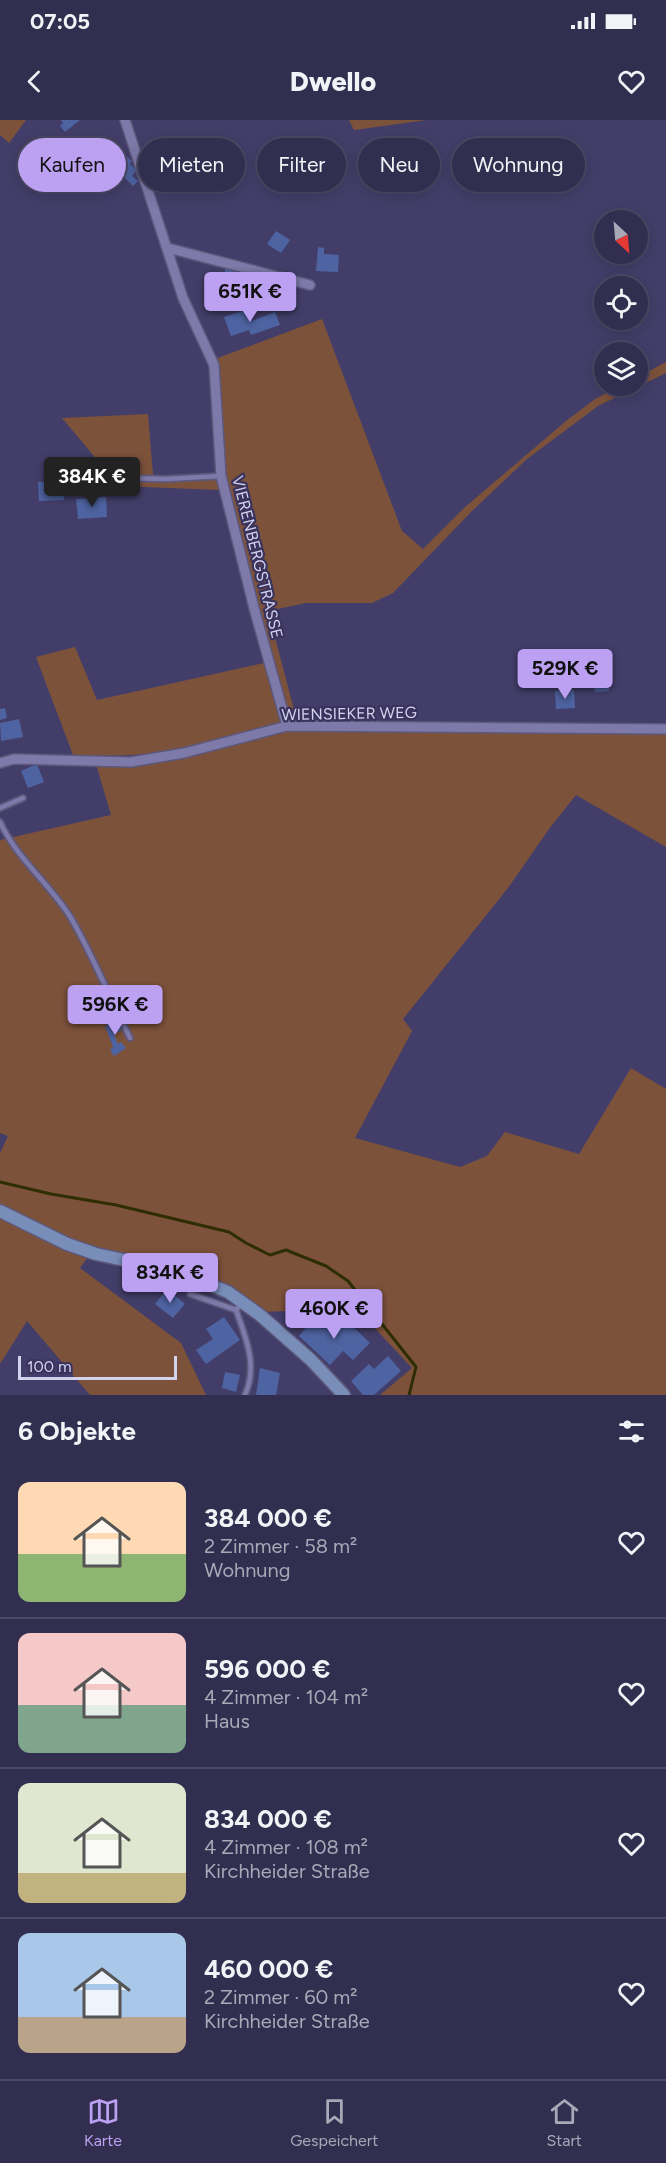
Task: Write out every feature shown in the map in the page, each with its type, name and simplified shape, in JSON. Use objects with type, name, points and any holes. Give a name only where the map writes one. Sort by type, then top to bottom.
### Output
[{"type":"main road","points":[[0,1211],[67,1244],[96,1254],[176,1271],[228,1292],[239,1306],[311,1360],[345,1395]]},
{"type":"street","name":"VIERENBERGSTRASSE","points":[[125,120],[183,298],[214,365],[221,476],[287,726]]},
{"type":"street","points":[[168,248],[310,285]]},
{"type":"street","name":"WIENSIEKER WEG","points":[[0,763],[14,759],[131,762],[184,753],[287,726],[666,729]]},
{"type":"lane","points":[[72,477],[221,476]]},
{"type":"lane","points":[[0,808],[23,798]]},
{"type":"lane","points":[[0,822],[9,842],[48,887],[70,918],[130,1038]]},
{"type":"lane","points":[[190,1294],[239,1306],[250,1351],[250,1385],[245,1395]]},
{"type":"shaded area","points":[[0,120],[26,120],[9,143],[0,135]]},
{"type":"shaded area","points":[[349,120],[427,120],[354,130]]},
{"type":"shaded area","points":[[322,319],[402,531],[423,549],[464,508],[566,421],[601,396],[619,396],[598,406],[527,459],[471,512],[393,593],[372,603],[306,603],[268,611],[297,721],[268,726],[198,746],[170,751],[129,755],[73,755],[36,657],[75,647],[97,700],[264,663],[219,490],[119,486],[62,418],[148,414],[153,475],[217,475],[215,359]]},
{"type":"shaded area","points":[[666,362],[666,373],[648,382],[648,372]]},
{"type":"shaded area","points":[[288,729],[666,730],[666,847],[576,795],[508,888],[403,1019],[412,1031],[355,1138],[460,1167],[487,1156],[505,1132],[579,1154],[631,1068],[666,1089],[666,1395],[380,1395],[412,1368],[356,1308],[263,1312],[133,1257],[68,1241],[0,1205],[0,1153],[8,1136],[0,1133],[0,840],[111,815],[96,764],[126,764],[186,758]]},
{"type":"shaded area","points":[[0,1215],[32,1234],[88,1257],[80,1268],[181,1343],[206,1395],[90,1395],[27,1321],[0,1364]]},
{"type":"building","points":[[61,120],[80,120],[65,132],[60,126],[63,123]]},
{"type":"building","points":[[126,156],[137,170],[132,176],[138,181],[133,186],[126,179]]},
{"type":"building","points":[[276,231],[290,240],[281,253],[267,244]]},
{"type":"building","points":[[318,247],[324,248],[324,254],[339,255],[338,272],[316,271]]},
{"type":"building","points":[[225,268],[240,269],[243,271],[242,275],[234,278],[234,281],[219,279],[220,273],[225,273]]},
{"type":"building","points":[[248,309],[252,321],[275,312],[280,325],[251,335],[249,330],[231,336],[224,317]]},
{"type":"building","points":[[63,481],[64,500],[39,501],[38,482]]},
{"type":"building","points":[[106,497],[107,517],[78,519],[76,499]]},
{"type":"building","points":[[607,675],[609,691],[595,692],[593,676]]},
{"type":"building","points":[[574,690],[575,708],[556,709],[555,691]]},
{"type":"building","points":[[5,708],[7,718],[0,720],[0,709]]},
{"type":"building","points":[[19,719],[23,737],[1,741],[0,723]]},
{"type":"building","points":[[37,764],[44,782],[28,788],[21,771]]},
{"type":"building","points":[[115,1015],[122,1030],[114,1034],[118,1044],[121,1042],[126,1048],[114,1056],[110,1050],[113,1047],[105,1026],[112,1023],[109,1017]]},
{"type":"building","points":[[167,1289],[185,1304],[173,1318],[155,1304]]},
{"type":"building","points":[[224,1317],[240,1340],[206,1364],[196,1350],[213,1339],[206,1329]]},
{"type":"building","points":[[335,1317],[344,1318],[370,1343],[353,1360],[343,1351],[330,1365],[299,1336],[313,1319],[323,1329]]},
{"type":"building","points":[[388,1356],[401,1371],[374,1395],[363,1395],[351,1381],[369,1364],[374,1369]]},
{"type":"building","points":[[260,1368],[280,1373],[276,1395],[256,1395]]},
{"type":"building","points":[[225,1372],[240,1375],[236,1392],[222,1388]]},
{"type":"waterway","points":[[0,1182],[51,1194],[116,1205],[229,1232],[270,1255],[286,1250],[326,1266],[348,1281],[416,1367],[409,1395]]}]
